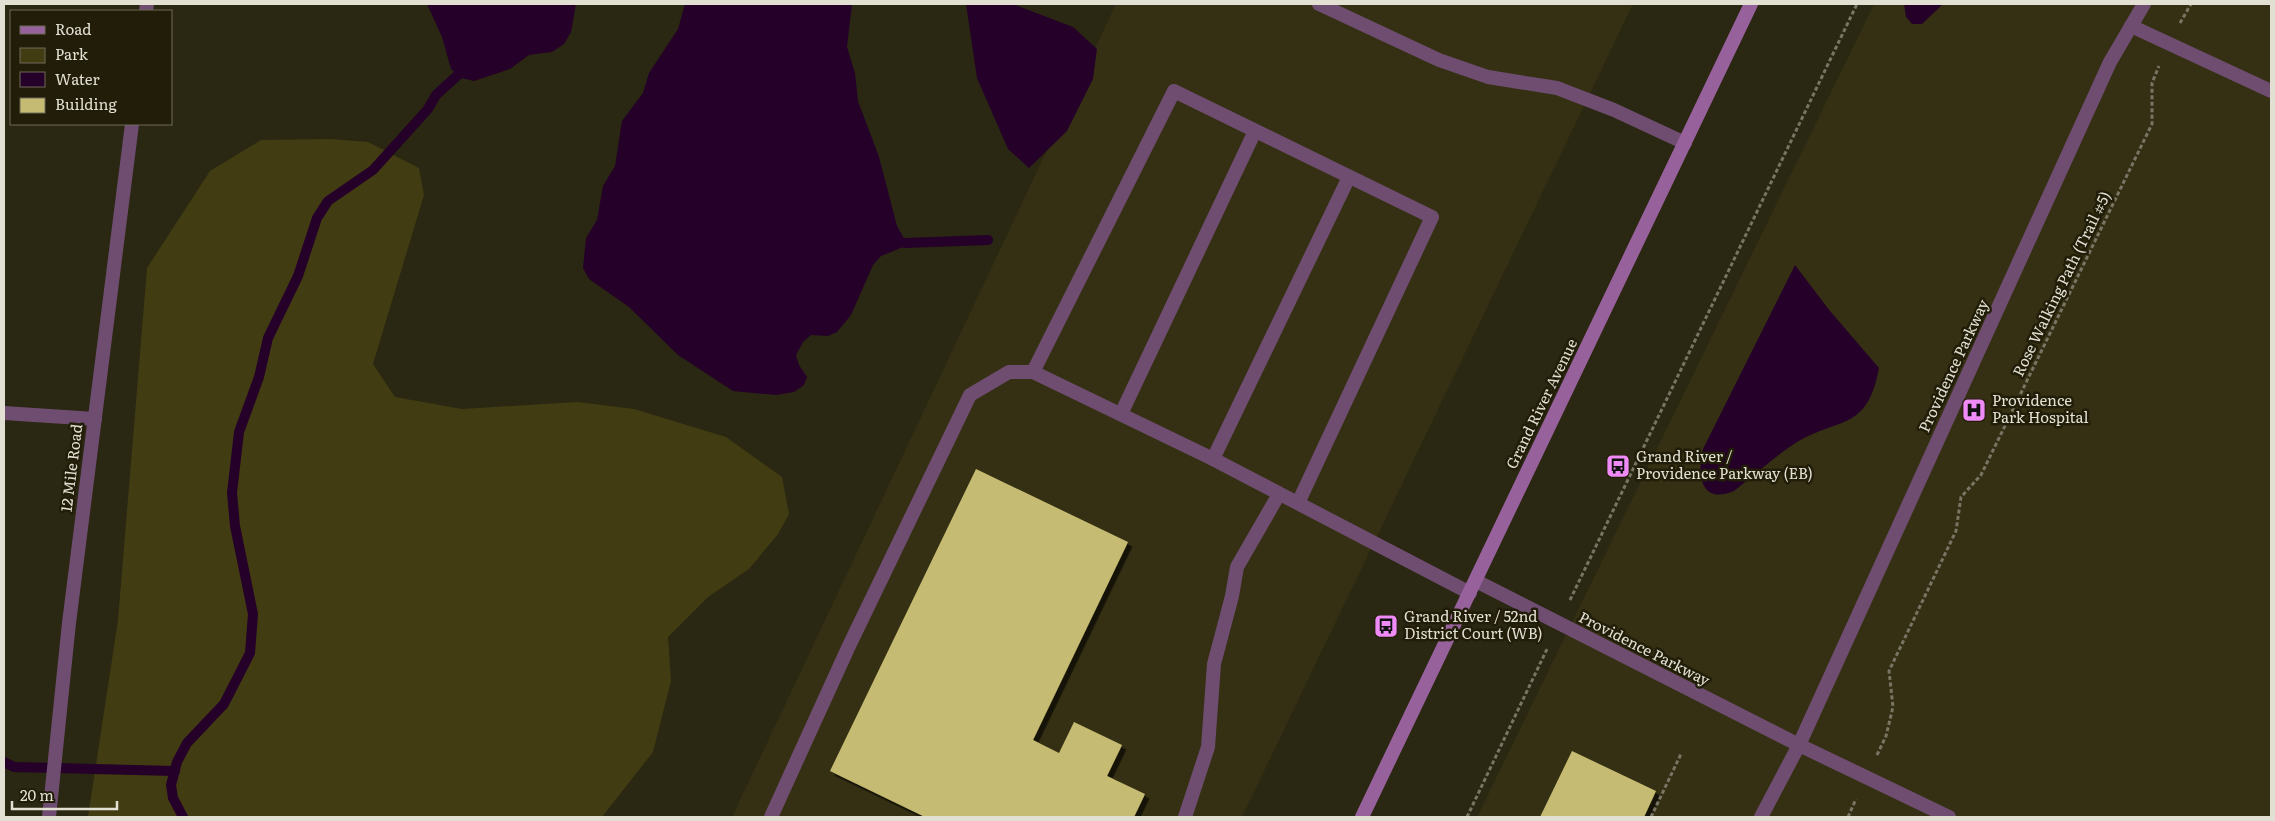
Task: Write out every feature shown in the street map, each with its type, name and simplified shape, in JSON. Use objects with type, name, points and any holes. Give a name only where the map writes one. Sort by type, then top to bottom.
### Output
[{"type":"main road","name":"Grand River Avenue","points":[[1362,817],[1751,4]]},
{"type":"street","points":[[1319,4],[1440,60],[1488,77],[1557,88],[1614,110],[1685,143]]},
{"type":"street","name":"Providence Parkway","points":[[1799,745],[2110,62],[2144,4]]},
{"type":"street","points":[[2130,26],[2271,91]]},
{"type":"street","points":[[772,817],[848,648],[970,395],[1009,372],[1033,372],[1174,91],[1432,217],[1298,503]]},
{"type":"street","name":"12 Mile Road","points":[[49,817],[69,623],[132,125]]},
{"type":"street","points":[[1121,414],[1256,131]]},
{"type":"street","points":[[1213,459],[1349,176]]},
{"type":"street","name":"Providence Parkway","points":[[1033,372],[1213,459],[1279,494],[1473,587],[1559,624],[1799,745],[1949,817]]},
{"type":"street","points":[[4,413],[95,419]]},
{"type":"street","points":[[1186,817],[1208,747],[1214,664],[1232,596],[1237,567],[1279,494]]},
{"type":"street","points":[[1762,817],[1799,745]]},
{"type":"path","points":[[1467,817],[1857,4]]},
{"type":"path","name":"Rose Walking Path (Trail #5)","points":[[1848,817],[1886,736],[1891,721],[1893,707],[1889,671],[1956,531],[1961,497],[1981,475],[2152,124],[2152,83],[2169,44],[2192,4]]},
{"type":"path","points":[[1651,817],[1681,754]]},
{"type":"shaded area","points":[[1116,4],[1633,4],[1242,817],[732,817]]},
{"type":"shaded area","name":"Providence Park Hospital","points":[[1874,4],[2271,4],[2271,817],[1477,817]]},
{"type":"green space","points":[[331,139],[368,142],[419,168],[424,195],[373,364],[395,397],[462,409],[577,402],[634,409],[726,437],[782,477],[789,514],[778,534],[749,569],[708,597],[668,637],[671,681],[653,752],[602,817],[88,817],[118,620],[147,268],[210,171],[261,140]]},
{"type":"water","points":[[427,4],[576,4],[571,32],[564,44],[552,52],[529,55],[510,69],[474,81],[461,78],[451,69],[442,37]]},
{"type":"water","points":[[685,4],[852,4],[847,47],[855,73],[858,101],[879,157],[897,226],[906,242],[903,247],[881,256],[873,265],[851,315],[837,332],[828,336],[811,335],[803,342],[796,355],[799,365],[807,377],[804,385],[794,392],[776,395],[733,391],[678,355],[629,307],[589,279],[583,268],[586,238],[597,220],[603,186],[615,166],[622,121],[643,93],[649,73],[678,29]]},
{"type":"water","points":[[966,4],[1013,4],[1073,27],[1097,49],[1093,79],[1067,131],[1029,168],[1008,149],[977,78]]},
{"type":"water","points":[[1904,4],[1943,4],[1922,24],[1912,24],[1906,17]]},
{"type":"water","points":[[1795,265],[1830,311],[1879,368],[1874,389],[1867,403],[1849,420],[1810,435],[1794,444],[1734,491],[1714,494],[1704,485],[1701,477],[1703,449]]},
{"type":"building","points":[[976,469],[1128,542],[1033,740],[1059,753],[1074,722],[1122,745],[1107,776],[1145,794],[1134,817],[925,817],[830,771]]},
{"type":"building","points":[[1572,751],[1656,791],[1644,817],[1540,817]]},
{"type":"waterway","points":[[183,817],[173,798],[171,785],[177,762],[187,743],[224,704],[250,653],[253,614],[235,526],[232,493],[239,432],[259,377],[268,338],[298,276],[317,218],[328,201],[373,170],[428,109],[436,95],[458,75]]},
{"type":"waterway","points":[[905,243],[988,240]]},
{"type":"waterway","points":[[4,762],[14,767],[175,771]]},
{"type":"place","name":"Providence Park Hospital","points":[[1974,410]]},
{"type":"place","name":"Grand River / Providence Parkway (EB)","points":[[1618,466]]},
{"type":"place","name":"Grand River / 52nd District Court (WB)","points":[[1386,626]]}]
